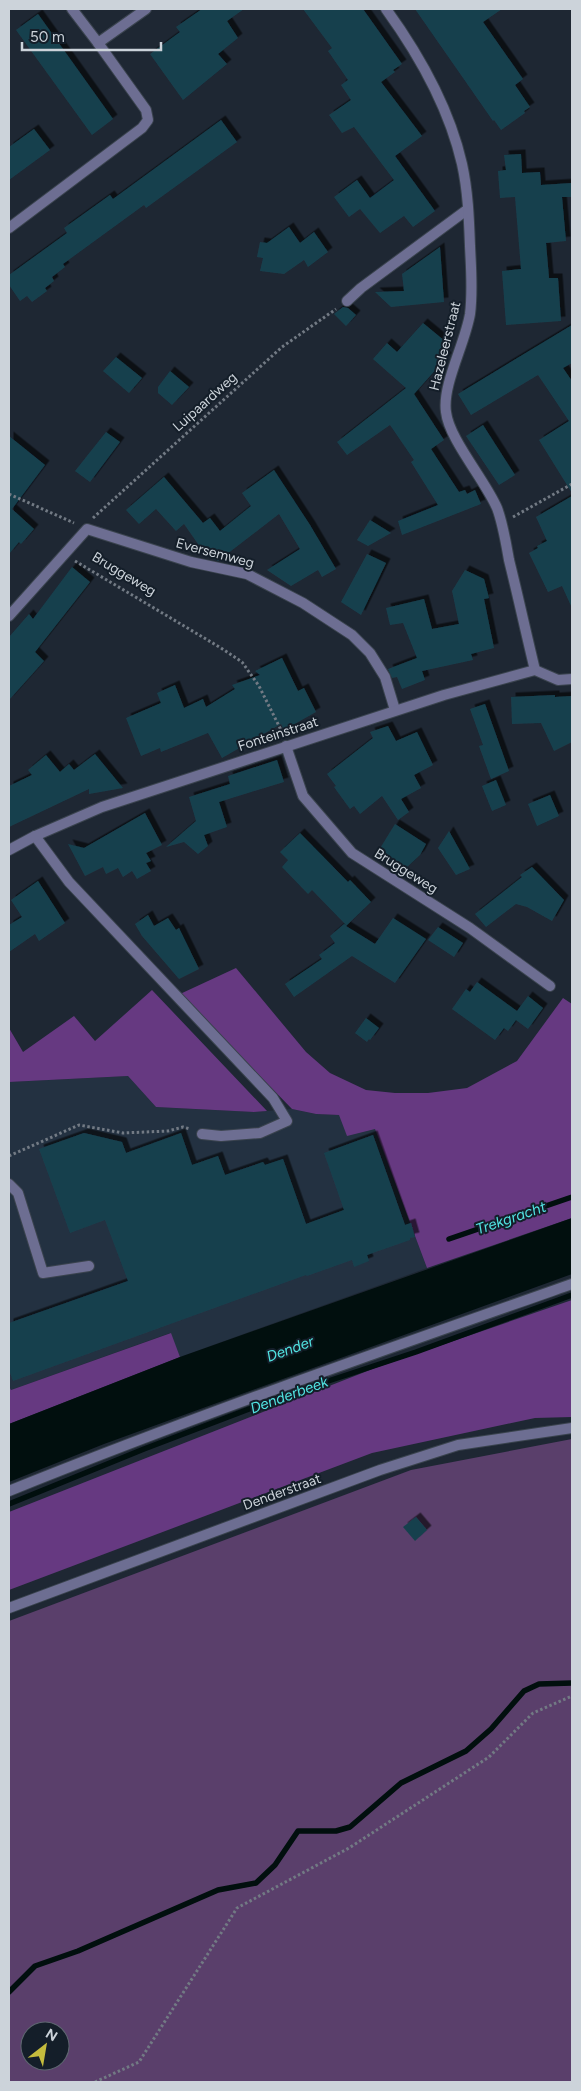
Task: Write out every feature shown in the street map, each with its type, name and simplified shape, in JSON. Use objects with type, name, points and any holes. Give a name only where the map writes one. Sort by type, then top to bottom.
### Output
[{"type":"street","points":[[9,228],[142,128],[148,120],[146,110],[72,9]]},
{"type":"street","points":[[98,43],[146,9]]},
{"type":"street","name":"Hazeleerstraat","points":[[386,9],[436,89],[453,131],[462,165],[468,209],[472,297],[460,353],[445,394],[446,413],[452,432],[492,497],[501,523],[534,666]]},
{"type":"street","points":[[347,301],[361,288],[468,209]]},
{"type":"street","points":[[9,616],[87,529]]},
{"type":"street","name":"Eversemweg","points":[[87,529],[191,562],[247,574],[303,603],[352,636],[370,653],[384,677],[395,710]]},
{"type":"street","points":[[534,666],[558,680],[572,679]]},
{"type":"street","name":"Fonteinstraat","points":[[9,850],[35,836],[102,806],[534,666]]},
{"type":"street","name":"Bruggeweg","points":[[288,745],[303,796],[352,853],[470,928],[550,986]]},
{"type":"street","points":[[35,836],[69,882],[273,1098],[287,1121],[260,1133],[221,1136],[202,1134]]},
{"type":"street","points":[[9,1184],[18,1193],[43,1273],[89,1266]]},
{"type":"street","points":[[9,1491],[122,1446],[477,1316],[572,1284]]},
{"type":"street","name":"Denderstraat","points":[[9,1608],[380,1470],[450,1448],[523,1434],[572,1428]]},
{"type":"path","name":"Luipaardweg","points":[[87,529],[93,518],[282,347],[316,325],[347,301]]},
{"type":"path","points":[[501,523],[572,484]]},
{"type":"path","points":[[9,494],[87,529]]},
{"type":"path","name":"Bruggeweg","points":[[63,554],[242,662],[259,686],[288,745]]},
{"type":"path","points":[[9,1156],[79,1125],[123,1133],[168,1131],[183,1127],[202,1134]]},
{"type":"path","points":[[95,2082],[139,2062],[237,1908],[349,1848],[489,1757],[533,1713],[572,1696]]},
{"type":"shaded area","points":[[236,968],[306,1052],[330,1073],[366,1090],[395,1093],[428,1093],[467,1088],[517,1061],[563,998],[572,1004],[572,1218],[427,1268],[375,1129],[347,1136],[339,1115],[316,1114],[292,1109],[180,994]]},
{"type":"shaded area","points":[[152,990],[267,1111],[156,1107],[128,1076],[9,1082],[9,1028],[23,1052],[74,1016],[95,1041]]},
{"type":"shaded area","points":[[128,1076],[156,1107],[254,1112],[292,1109],[316,1114],[339,1115],[375,1128],[427,1268],[180,1357],[170,1333],[11,1390],[9,1386],[9,1082]]},
{"type":"shaded area","points":[[572,1300],[572,1417],[535,1418],[372,1453],[9,1590],[9,1512],[375,1368]]},
{"type":"shaded area","points":[[171,1333],[180,1357],[9,1424],[9,1386],[11,1390]]},
{"type":"shaded area","points":[[572,1439],[572,2082],[9,2082],[9,1621],[411,1470]]},
{"type":"water","name":"Dender","points":[[572,1218],[572,1274],[104,1444],[9,1482],[9,1424],[180,1357]]},
{"type":"building","points":[[202,9],[244,9],[227,21],[238,38],[218,54],[227,64],[183,100],[150,54],[180,32],[176,27]]},
{"type":"building","points":[[303,9],[363,9],[402,64],[393,70],[395,72],[381,82],[422,136],[395,156],[435,211],[413,227],[404,216],[380,233],[360,209],[349,217],[334,197],[357,180],[370,198],[394,180],[354,127],[342,133],[329,115],[351,100],[341,85],[348,80],[328,51],[332,48]]},
{"type":"building","points":[[415,9],[502,9],[483,22],[523,79],[515,85],[530,107],[524,111],[525,113],[501,130]]},
{"type":"building","points":[[38,14],[113,119],[92,135],[16,30]]},
{"type":"building","points":[[221,120],[237,142],[146,208],[144,205],[63,264],[65,267],[52,277],[54,281],[45,288],[47,291],[32,302],[27,296],[20,301],[9,285],[9,275],[67,233],[64,228],[110,195],[113,199]]},
{"type":"building","points":[[34,129],[50,150],[9,180],[9,147]]},
{"type":"building","points":[[521,154],[522,173],[540,172],[541,185],[572,183],[572,197],[562,197],[566,241],[546,243],[549,278],[558,278],[561,321],[506,325],[502,271],[521,269],[515,197],[500,198],[498,171],[506,170],[504,155]]},
{"type":"building","points":[[289,227],[300,243],[314,232],[328,252],[308,267],[304,260],[284,274],[260,271],[263,258],[257,257],[260,242],[267,243]]},
{"type":"building","points":[[440,247],[444,302],[391,307],[375,292],[404,291],[402,274]]},
{"type":"building","points":[[343,307],[348,308],[356,315],[346,326],[334,314]]},
{"type":"building","points":[[423,323],[446,342],[439,350],[447,357],[414,394],[444,440],[431,449],[459,492],[465,490],[467,494],[475,490],[481,504],[402,535],[398,521],[438,505],[411,462],[414,460],[390,425],[347,455],[337,442],[406,388],[373,359],[387,343],[397,352]]},
{"type":"building","points":[[572,325],[572,363],[563,368],[572,381],[572,493],[539,440],[569,421],[538,375],[471,415],[458,394]]},
{"type":"building","points":[[116,357],[142,378],[129,393],[103,371]]},
{"type":"building","points":[[170,371],[189,387],[172,405],[158,393],[158,387]]},
{"type":"building","points":[[483,425],[515,475],[499,485],[466,436]]},
{"type":"building","points":[[106,432],[120,442],[90,482],[75,471]]},
{"type":"building","points":[[9,436],[45,465],[12,509],[34,529],[9,554]]},
{"type":"building","points":[[274,470],[336,569],[322,577],[318,570],[291,586],[267,570],[300,549],[279,514],[218,561],[205,554],[184,524],[176,531],[156,509],[139,524],[126,510],[164,477],[203,523],[210,518],[220,531],[251,506],[242,493]]},
{"type":"building","points":[[572,496],[572,608],[562,586],[548,592],[529,553],[547,541],[536,517]]},
{"type":"building","points":[[370,520],[391,533],[368,546],[357,540]]},
{"type":"building","points":[[367,554],[386,563],[361,615],[341,602]]},
{"type":"building","points":[[72,567],[90,582],[35,652],[44,661],[9,700],[9,637],[29,614],[33,619]]},
{"type":"building","points":[[465,570],[484,579],[489,598],[484,599],[494,648],[471,654],[473,660],[422,671],[425,680],[402,689],[397,677],[392,678],[388,669],[417,658],[403,623],[390,625],[386,608],[424,599],[432,629],[459,624],[452,591]]},
{"type":"building","points":[[282,658],[298,691],[304,688],[316,712],[284,730],[281,724],[222,758],[208,733],[161,752],[160,748],[141,756],[126,718],[161,703],[157,693],[175,685],[184,708],[203,699],[206,707],[235,689],[232,685],[260,675],[255,671]]},
{"type":"building","points":[[555,695],[555,697],[572,696],[572,742],[554,751],[541,723],[512,724],[511,697]]},
{"type":"building","points":[[485,704],[509,771],[491,779],[479,746],[483,745],[470,709]]},
{"type":"building","points":[[388,726],[396,741],[417,732],[433,765],[414,775],[421,788],[401,799],[409,812],[398,820],[382,796],[360,814],[354,806],[350,809],[327,774],[373,738],[370,732]]},
{"type":"building","points":[[95,754],[123,788],[89,794],[89,789],[9,827],[9,786],[32,775],[28,770],[46,755],[60,772],[69,764],[74,770]]},
{"type":"building","points":[[277,760],[284,782],[219,802],[227,827],[204,835],[208,846],[198,854],[184,842],[166,847],[196,821],[189,797],[230,784],[228,776]]},
{"type":"building","points":[[496,780],[506,805],[492,811],[482,786]]},
{"type":"building","points":[[550,795],[559,816],[537,826],[528,804]]},
{"type":"building","points":[[145,813],[162,845],[146,853],[151,861],[146,863],[151,871],[137,879],[132,871],[123,877],[118,868],[106,874],[103,867],[85,876],[68,844],[84,848]]},
{"type":"building","points":[[395,824],[426,844],[420,855],[406,868],[379,850]]},
{"type":"building","points":[[449,831],[470,869],[456,875],[438,848]]},
{"type":"building","points":[[300,833],[348,882],[350,880],[371,902],[346,926],[375,944],[393,918],[426,939],[395,983],[352,956],[294,997],[285,984],[322,959],[319,955],[335,943],[330,936],[344,924],[346,925],[312,890],[308,894],[282,867],[288,860],[280,852]]},
{"type":"building","points":[[532,867],[564,900],[552,921],[527,907],[516,904],[486,927],[475,914]]},
{"type":"building","points":[[38,881],[65,923],[39,941],[35,934],[9,952],[9,925],[22,917],[11,900]]},
{"type":"building","points":[[148,915],[154,926],[168,918],[176,930],[179,928],[199,969],[179,979],[142,936],[135,924]]},
{"type":"building","points":[[438,927],[463,943],[454,957],[428,940]]},
{"type":"building","points":[[477,982],[517,1011],[528,996],[543,1008],[528,1029],[516,1020],[508,1031],[504,1028],[495,1040],[452,1009],[466,989],[470,992]]},
{"type":"building","points":[[366,1018],[379,1028],[367,1042],[355,1033]]},
{"type":"building","points":[[84,1133],[122,1142],[126,1153],[181,1133],[192,1165],[218,1156],[225,1175],[263,1162],[265,1165],[283,1159],[306,1224],[344,1210],[324,1153],[373,1135],[405,1225],[411,1223],[415,1237],[367,1255],[369,1261],[354,1267],[352,1260],[306,1275],[13,1381],[9,1370],[9,1323],[128,1281],[105,1220],[70,1233],[39,1149]]},
{"type":"building","points":[[416,1517],[427,1530],[415,1541],[403,1527]]},
{"type":"waterway","name":"Trekgracht","points":[[449,1239],[572,1197]]},
{"type":"waterway","name":"Denderbeek","points":[[9,1504],[144,1449],[286,1395],[416,1352],[572,1295]]},
{"type":"waterway","points":[[9,1992],[35,1966],[78,1951],[218,1890],[256,1883],[275,1865],[298,1831],[336,1831],[350,1827],[401,1783],[466,1751],[491,1729],[524,1691],[539,1684],[572,1683]]}]
